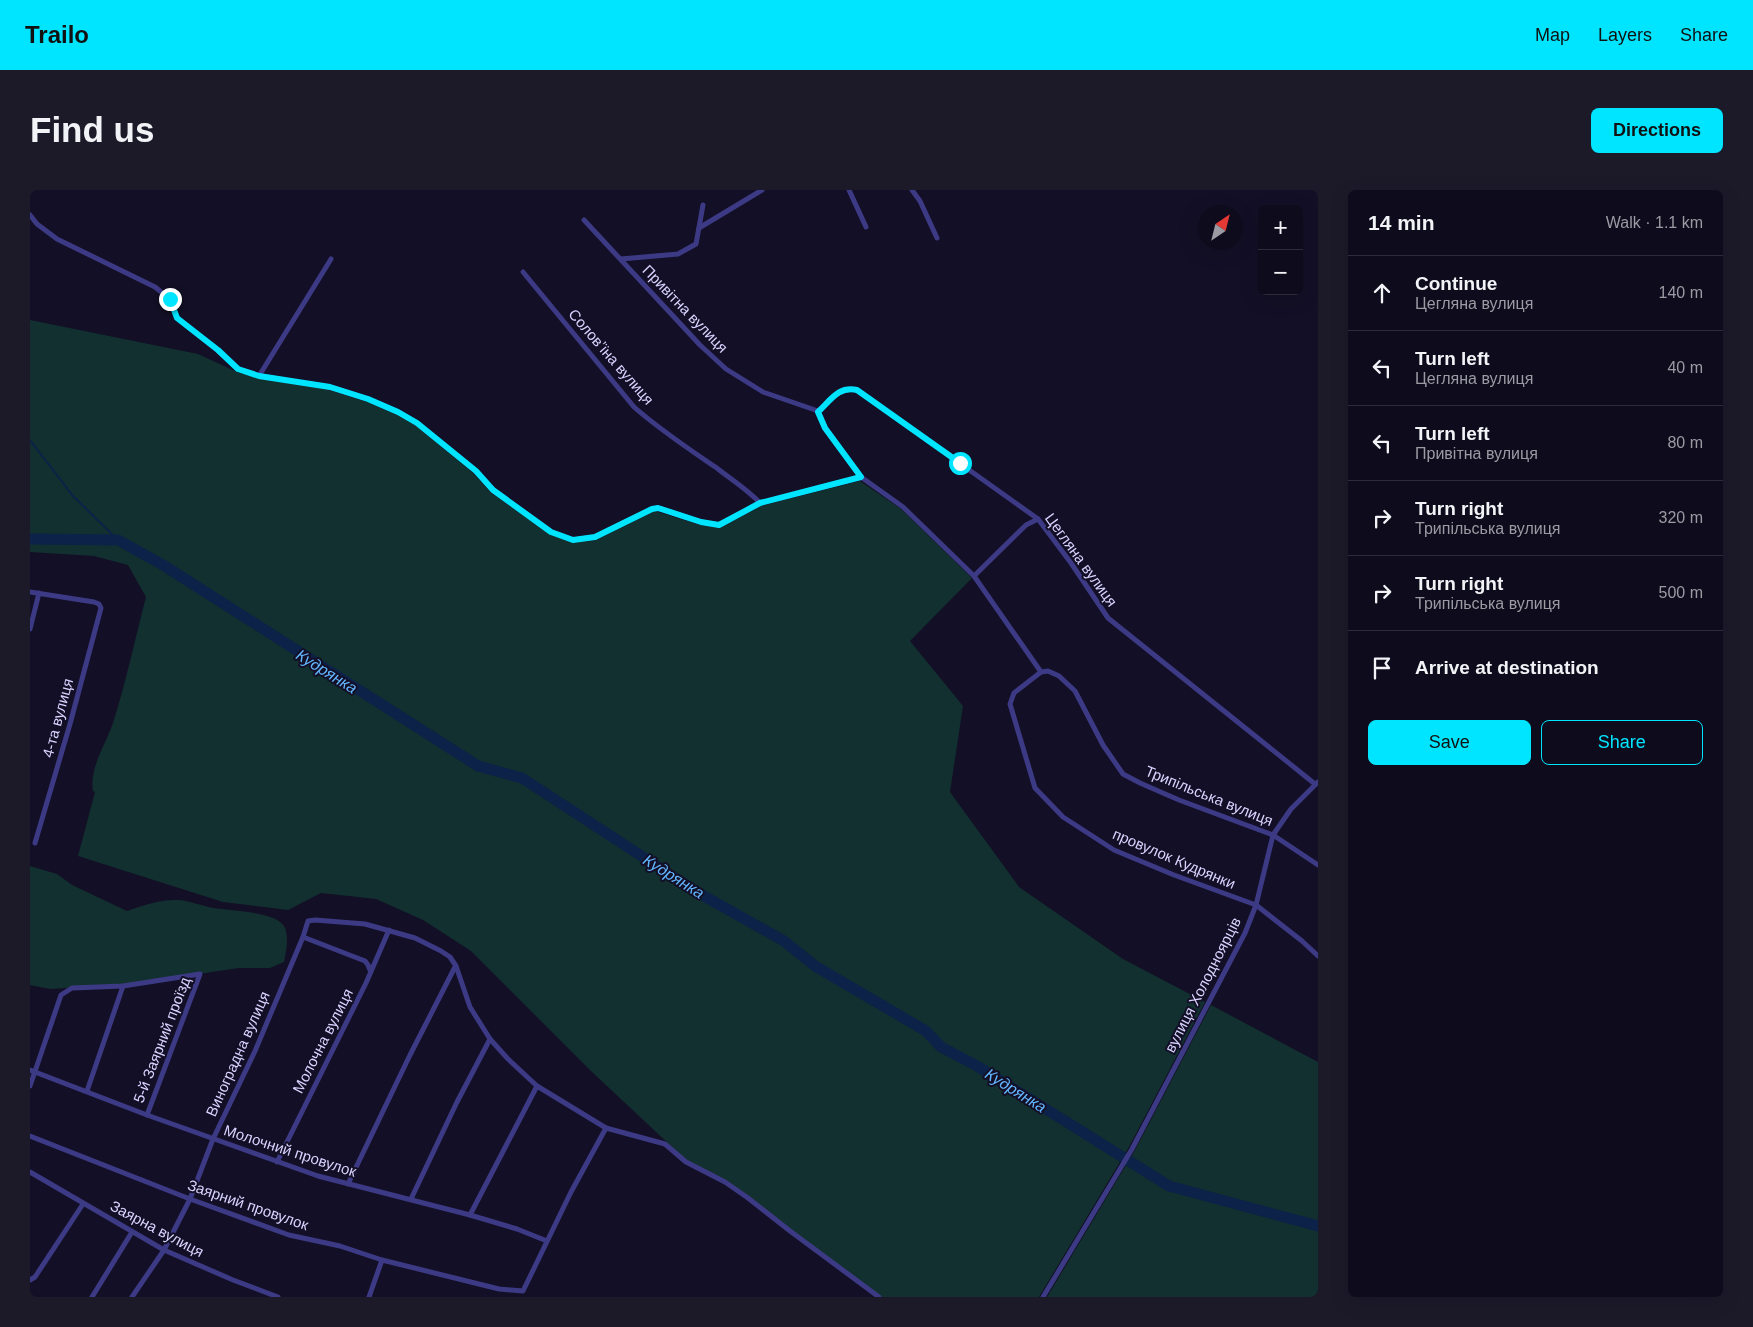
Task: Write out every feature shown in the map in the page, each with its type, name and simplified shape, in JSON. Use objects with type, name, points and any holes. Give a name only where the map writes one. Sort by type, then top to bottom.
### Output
[{"type":"street","points":[[699,228],[762,190]]},
{"type":"street","points":[[849,190],[866,227]]},
{"type":"street","points":[[912,190],[920,201],[937,238]]},
{"type":"street","points":[[621,259],[678,254],[696,244],[703,205]]},
{"type":"street","points":[[30,215],[36,224],[57,240],[155,287],[170,299],[177,318],[218,350],[238,369],[259,376],[330,387],[368,399],[398,412],[417,423],[476,471],[493,490],[551,532],[573,540],[595,537],[652,509],[658,508],[701,522],[719,525],[760,503],[861,477]]},
{"type":"street","name":"Привітна вулиця","points":[[584,220],[700,345],[726,369],[763,392],[818,412]]},
{"type":"street","points":[[259,376],[331,259]]},
{"type":"street","name":"Соловʼїна вулиця","points":[[523,272],[634,407],[655,426],[745,489],[760,503]]},
{"type":"street","name":"Цегляна вулиця","points":[[818,412],[839,392],[847,388],[857,390],[1038,519],[1072,564],[1108,618],[1316,783]]},
{"type":"street","points":[[818,412],[825,428],[861,477],[903,507],[974,576],[1041,672]]},
{"type":"street","points":[[974,576],[1026,526],[1038,519]]},
{"type":"street","points":[[30,592],[39,593],[30,629]]},
{"type":"street","name":"4-та вулиця","points":[[35,843],[100,618],[101,607],[94,602],[39,593]]},
{"type":"street","name":"Трипільська вулиця","points":[[1041,672],[1048,671],[1059,676],[1075,691],[1103,745],[1124,774],[1171,796],[1273,835],[1318,865]]},
{"type":"street","name":"провулок Кудрянки","points":[[1041,672],[1014,693],[1010,704],[1035,788],[1063,817],[1114,850],[1174,875],[1256,905],[1318,956]]},
{"type":"street","name":"вулиця Холодноярців","points":[[1043,1297],[1132,1149],[1245,933],[1256,905],[1273,835],[1291,809],[1316,783]]},
{"type":"street","name":"Виноградна вулиця","points":[[132,1297],[164,1250],[190,1199],[213,1139],[255,1051],[303,937],[308,920],[350,922],[389,930]]},
{"type":"street","points":[[389,930],[433,945],[450,958],[456,966],[470,1007],[490,1039],[537,1086],[606,1128],[665,1144],[686,1162],[725,1182],[748,1198],[790,1232],[879,1297]]},
{"type":"street","name":"Молочна вулиця","points":[[277,1162],[366,983],[389,930]]},
{"type":"street","points":[[303,937],[365,962],[370,972]]},
{"type":"street","points":[[348,1184],[456,966]]},
{"type":"street","name":"5-й Заярний проїзд","points":[[123,986],[200,974],[147,1115]]},
{"type":"street","points":[[30,1086],[33,1070],[61,995],[72,988],[123,986],[87,1091]]},
{"type":"street","points":[[411,1199],[490,1039]]},
{"type":"street","name":"Молочний провулок","points":[[33,1070],[147,1115],[318,1176],[470,1216],[517,1230],[547,1242]]},
{"type":"street","points":[[470,1216],[537,1086]]},
{"type":"street","points":[[547,1242],[606,1128]]},
{"type":"street","name":"Заярний провулок","points":[[30,1136],[190,1199],[289,1235],[340,1246],[382,1260],[499,1289],[522,1291],[547,1242]]},
{"type":"street","name":"Заярна вулиця","points":[[30,1172],[164,1250],[278,1297]]},
{"type":"street","points":[[30,1280],[35,1277],[83,1204]]},
{"type":"street","points":[[92,1297],[132,1232]]},
{"type":"street","points":[[369,1297],[382,1260]]},
{"type":"green space","points":[[30,320],[198,354],[237,372],[258,378],[329,390],[367,402],[415,425],[473,473],[491,493],[550,534],[573,543],[596,540],[653,512],[700,525],[720,528],[761,506],[860,481],[901,509],[972,578],[910,641],[963,706],[950,792],[1019,887],[1123,959],[1205,1002],[1129,1147],[1039,1297],[882,1297],[791,1230],[749,1196],[687,1161],[592,1072],[471,951],[423,920],[376,899],[321,893],[288,910],[223,902],[78,856],[95,792],[93,791],[92,782],[93,774],[118,708],[146,597],[128,565],[94,556],[30,552]]},
{"type":"green space","points":[[30,866],[57,874],[72,885],[127,911],[159,901],[179,900],[273,918],[281,922],[287,936],[284,962],[270,968],[239,968],[130,984],[50,989],[30,985]]},
{"type":"green space","points":[[1211,1005],[1318,1062],[1318,1297],[1047,1297],[1135,1150]]},
{"type":"waterway","points":[[30,440],[73,496],[118,540]]},
{"type":"waterway","name":"Кудрянка","points":[[30,539],[118,540],[163,565],[478,766],[522,778],[695,891],[784,941],[815,966],[926,1031],[941,1047],[977,1066],[1169,1186],[1318,1226]]},
{"type":"route","points":[[170,299],[177,318],[218,350],[238,369],[259,376],[330,387],[368,399],[398,412],[417,423],[476,471],[493,490],[551,532],[573,540],[595,537],[652,509],[658,508],[701,522],[719,525],[760,503],[861,477],[825,428],[818,412],[839,392],[847,388],[857,390],[960,463]]}]
